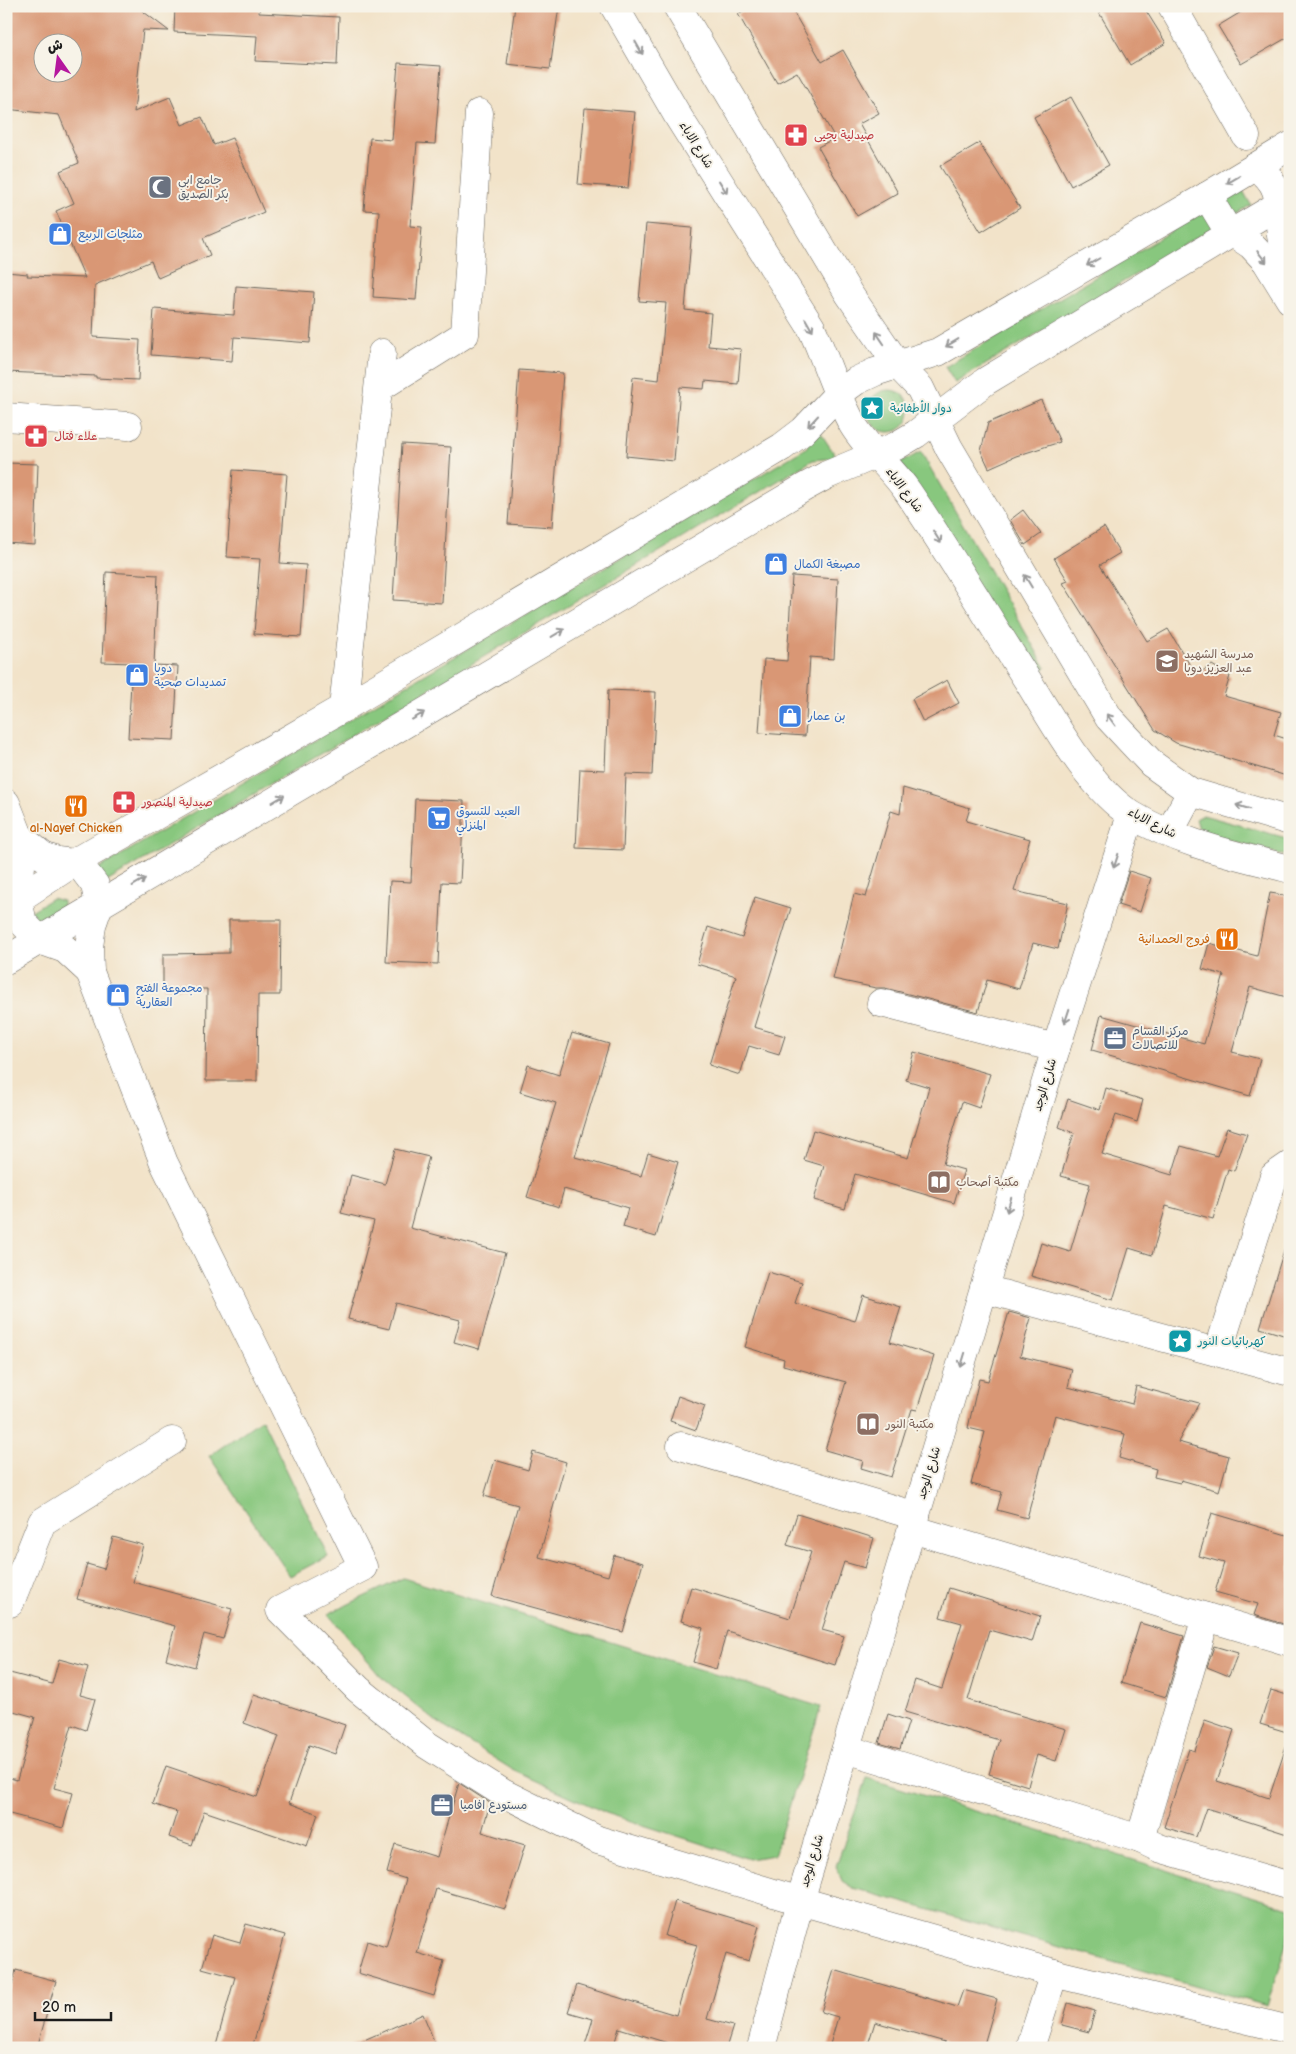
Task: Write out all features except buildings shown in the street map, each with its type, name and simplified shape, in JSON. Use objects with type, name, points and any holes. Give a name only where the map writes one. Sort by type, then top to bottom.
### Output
[{"type":"street","name":"شارع الاباء","points":[[614,6],[679,118],[811,327],[828,363],[838,394],[854,425],[875,454],[907,490],[1062,737],[1106,793],[1131,814],[1169,833],[1290,869]]},
{"type":"street","points":[[678,6],[849,294],[898,364],[920,388],[954,456],[1110,718],[1152,764],[1190,792],[1290,822]]},
{"type":"street","points":[[1172,6],[1246,136]]},
{"type":"street","points":[[379,388],[465,334],[480,114]]},
{"type":"street","points":[[12,903],[73,863],[343,708],[782,448],[803,431],[838,394],[875,372],[938,352],[1290,146]]},
{"type":"street","points":[[1256,167],[1273,182],[1285,201],[1279,229],[1285,254],[1290,262]]},
{"type":"street","points":[[1207,196],[1217,215],[1233,233],[1259,252],[1290,300]]},
{"type":"street","points":[[6,960],[805,487],[910,438],[986,381],[1285,201]]},
{"type":"street","points":[[343,708],[382,353]]},
{"type":"street","points":[[6,417],[128,426]]},
{"type":"street","points":[[1169,833],[1190,792]]},
{"type":"street","points":[[6,803],[19,836],[21,866],[12,903],[23,923],[40,940],[64,949],[90,972]]},
{"type":"street","name":"شارع الوجد","points":[[761,2048],[800,1901],[1056,1048],[1131,814]]},
{"type":"street","points":[[19,836],[43,856],[58,862],[73,863],[90,876],[95,885],[99,905],[92,925],[89,947],[90,972],[164,1163],[363,1567],[280,1610],[358,1689],[427,1745],[503,1793],[598,1840],[800,1901],[1054,1973],[1290,2030]]},
{"type":"street","points":[[881,1003],[1056,1048]]},
{"type":"street","points":[[1218,1352],[1272,1181],[1283,1168],[1290,1165]]},
{"type":"street","points":[[984,1289],[1290,1372]]},
{"type":"street","points":[[10,1603],[42,1522],[172,1440]]},
{"type":"street","points":[[681,1446],[1206,1617],[1290,1642]]},
{"type":"street","points":[[1140,1839],[1206,1617]]},
{"type":"street","points":[[846,1749],[1140,1839],[1159,1848],[1290,1886]]},
{"type":"street","points":[[1030,2048],[1054,1973]]},
{"type":"green space","points":[[1242,189],[1251,205],[955,383],[945,367]]},
{"type":"green space","points":[[885,390],[893,390],[904,396],[910,411],[904,426],[893,432],[885,432],[874,426],[868,415],[868,407],[874,396]]},
{"type":"green space","points":[[818,429],[837,458],[813,460],[100,886],[91,873],[806,448]]},
{"type":"green space","points":[[921,452],[1046,668],[1032,676],[900,463]]},
{"type":"green space","points":[[1203,815],[1290,839],[1290,857],[1200,832],[1196,819]]},
{"type":"green space","points":[[52,898],[63,901],[63,911],[34,927],[25,915]]},
{"type":"green space","points":[[262,1419],[328,1556],[290,1576],[209,1456]]},
{"type":"green space","points":[[403,1578],[821,1707],[774,1855],[749,1859],[606,1813],[513,1770],[438,1723],[380,1676],[328,1614]]},
{"type":"green space","points":[[867,1778],[1290,1908],[1290,1931],[1267,2006],[853,1888],[842,1881],[836,1866]]},
{"type":"place","name":"صيدلية يحيى","points":[[796,135]]},
{"type":"place","name":"جامع ابي بكر الصديق","points":[[160,187]]},
{"type":"place","name":"مثلجات الربيع","points":[[60,234]]},
{"type":"place","name":"دوار الأطفائية","points":[[872,408]]},
{"type":"place","name":"علاء فتال","points":[[36,436]]},
{"type":"place","name":"مصبغة الكمال","points":[[776,564]]},
{"type":"place","name":"مدرسة الشهيد عبد العزيز دوبا","points":[[1167,661]]},
{"type":"place","name":"دوبا تمديدات صحية","points":[[137,675]]},
{"type":"place","name":"بن عمار","points":[[790,716]]},
{"type":"place","name":"صيدلية المنصور","points":[[124,802]]},
{"type":"place","name":"al-Nayef Chicken","points":[[76,806]]},
{"type":"place","name":"العبيد للتسوق المنزلي","points":[[439,818]]},
{"type":"place","name":"فروج الحمدانية","points":[[1227,939]]},
{"type":"place","name":"مجموعة الفتح العقارية","points":[[118,995]]},
{"type":"place","name":"مركز القسام للاتصالات","points":[[1115,1038]]},
{"type":"place","name":"مكتبة أصحاب","points":[[939,1182]]},
{"type":"place","name":"كهربائيات النور","points":[[1180,1341]]},
{"type":"place","name":"مكتبة النور","points":[[868,1424]]},
{"type":"place","name":"مستودع افاميا","points":[[442,1805]]}]
